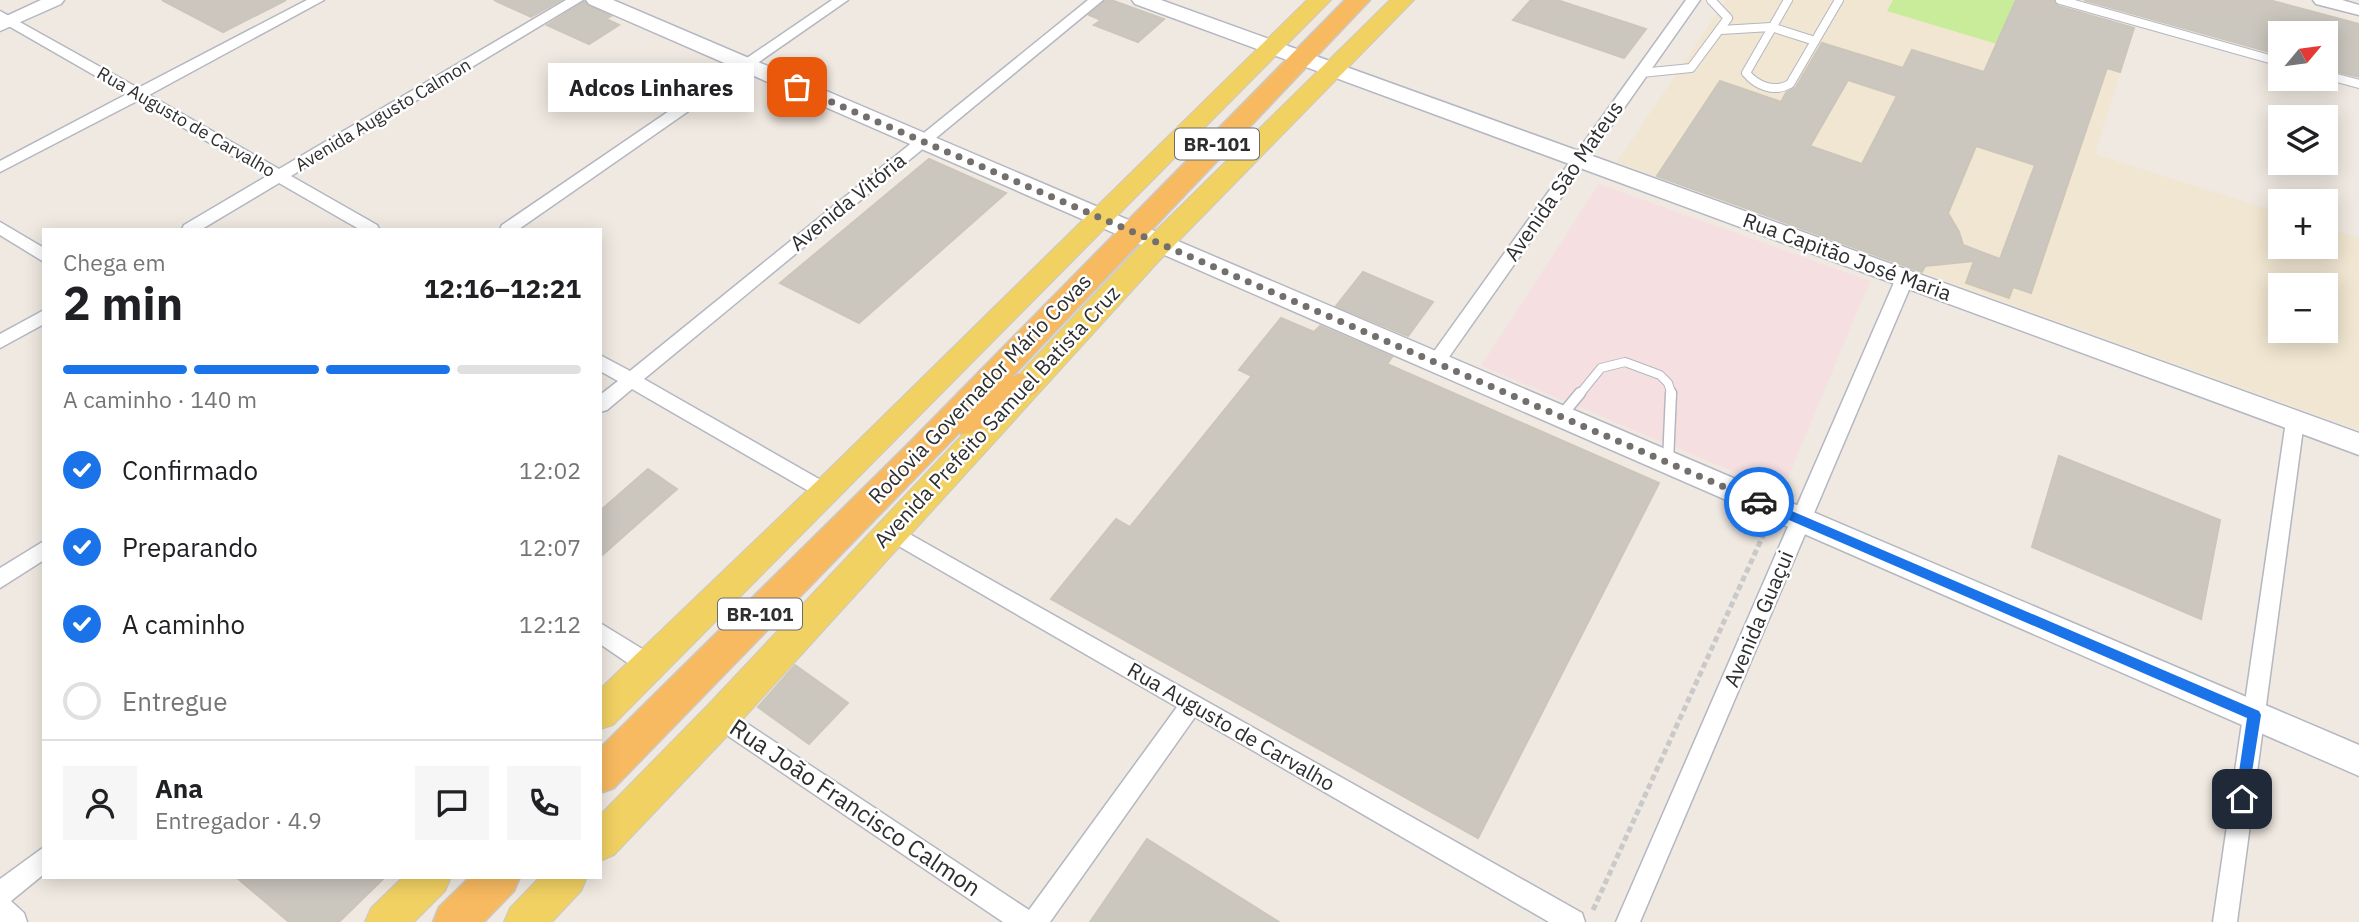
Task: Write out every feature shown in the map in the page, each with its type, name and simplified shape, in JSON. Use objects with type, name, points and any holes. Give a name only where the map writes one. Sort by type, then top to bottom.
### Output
[{"type":"highway","name":"Rodovia Governador Mário Covas","points":[[602,773],[920,453],[1146,237],[1302,58],[1358,0]]},
{"type":"highway","points":[[920,453],[1026,384]]},
{"type":"highway","points":[[454,922],[497,879]]},
{"type":"main road","points":[[596,0],[2359,761]]},
{"type":"main road","points":[[1142,0],[1273,47]]},
{"type":"main road","points":[[602,711],[1320,0]]},
{"type":"main road","name":"Avenida Prefeito Samuel Batista Cruz","points":[[602,840],[720,718],[1026,384],[1146,237],[1335,69],[1403,0]]},
{"type":"main road","name":"Rua Capitão José Maria","points":[[1273,47],[2359,444]]},
{"type":"main road","points":[[385,922],[429,879]]},
{"type":"main road","points":[[524,922],[565,879]]},
{"type":"street","points":[[4,20],[55,0]]},
{"type":"street","points":[[0,167],[317,0]]},
{"type":"street","name":"Avenida Augusto Calmon","points":[[192,228],[576,0]]},
{"type":"street","points":[[509,228],[842,0]]},
{"type":"street","name":"Avenida Vitória","points":[[602,403],[1097,0]]},
{"type":"street","name":"Avenida São Mateus","points":[[1437,362],[1692,0]]},
{"type":"street","points":[[2331,1],[2359,10]]},
{"type":"street","name":"Rua Augusto de Carvalho","points":[[4,20],[369,228]]},
{"type":"street","points":[[0,227],[42,255]]},
{"type":"street","name":"Avenida Guaçui","points":[[1628,922],[1905,278]]},
{"type":"street","points":[[0,342],[42,317]]},
{"type":"street","points":[[602,363],[826,492]]},
{"type":"street","points":[[2225,922],[2295,421]]},
{"type":"street","name":"Rua Augusto de Carvalho","points":[[890,531],[1573,922]]},
{"type":"street","points":[[0,579],[42,550]]},
{"type":"street","points":[[602,633],[649,665]]},
{"type":"street","points":[[1035,922],[1192,705]]},
{"type":"street","name":"Rua João Francisco Calmon","points":[[720,718],[1025,922]]},
{"type":"street","points":[[0,894],[42,861]]},
{"type":"street","points":[[0,907],[15,922]]},
{"type":"lane","points":[[1641,73],[1691,68],[1728,18],[1711,0]]},
{"type":"lane","points":[[1788,0],[1746,73],[1758,84],[1778,89],[1790,84],[1839,0]]},
{"type":"lane","points":[[2060,0],[2268,59]]},
{"type":"lane","points":[[1721,30],[1771,27],[1815,41]]},
{"type":"lane","points":[[2338,78],[2359,84]]},
{"type":"lane","points":[[1561,416],[1601,368],[1625,362],[1660,375],[1668,383],[1672,395],[1668,463]]},
{"type":"shaded area","points":[[1726,0],[2013,0],[2132,34],[2095,154],[2268,209],[2268,259],[2338,259],[2338,232],[2359,238],[2359,430],[1617,162]]},
{"type":"shaded area","points":[[1599,184],[1870,281],[1782,492],[1481,366]]},
{"type":"green space","points":[[1893,0],[2015,1],[1997,44],[1887,11]]},
{"type":"building","points":[[162,0],[286,0],[223,32]]},
{"type":"building","points":[[494,0],[561,0],[531,17]]},
{"type":"building","points":[[1106,0],[1164,19],[1138,42],[1094,25],[1101,20],[1089,15]]},
{"type":"building","points":[[1531,0],[1557,0],[1646,29],[1624,58],[1513,20]]},
{"type":"building","points":[[2016,0],[2054,0],[2058,6],[2134,28],[2120,72],[2107,68],[2031,293],[2013,287],[2009,298],[1966,283],[1974,261],[1925,266],[1922,272],[1657,176],[1720,81],[1781,102],[1786,93],[1796,87],[1822,43],[1903,68],[1912,50],[1984,72]],"holes":[[[1848,80],[1897,96],[1862,164],[1810,146]],[[1976,146],[2035,165],[2000,259],[1963,245],[1948,213]]]},
{"type":"building","points":[[2084,0],[2269,0],[2359,24],[2359,77],[2338,72],[2338,21],[2268,21],[2268,52]]},
{"type":"building","points":[[584,2],[611,16],[606,19],[619,25],[589,44],[547,25]]},
{"type":"building","points":[[929,159],[1006,193],[859,323],[780,283]]},
{"type":"building","points":[[1363,272],[1433,302],[1408,336],[1336,306]]},
{"type":"building","points":[[1281,318],[1314,332],[1320,326],[1392,357],[1387,364],[1659,483],[1478,838],[1051,599],[1116,519],[1130,527],[1252,376],[1239,370]]},
{"type":"building","points":[[2059,456],[2220,520],[2201,619],[2032,547]]},
{"type":"building","points":[[648,469],[677,489],[602,555],[602,509]]},
{"type":"building","points":[[795,665],[848,703],[809,744],[758,707]]},
{"type":"building","points":[[1147,839],[1279,922],[1090,922]]},
{"type":"building","points":[[238,879],[383,879],[339,922],[289,922]]},
{"type":"way so far","points":[[797,87],[1759,502]]},
{"type":"place","name":"Adcos Linhares","points":[[797,87]]},
{"type":"route","points":[[1759,502],[2254,715],[2242,799]]}]
